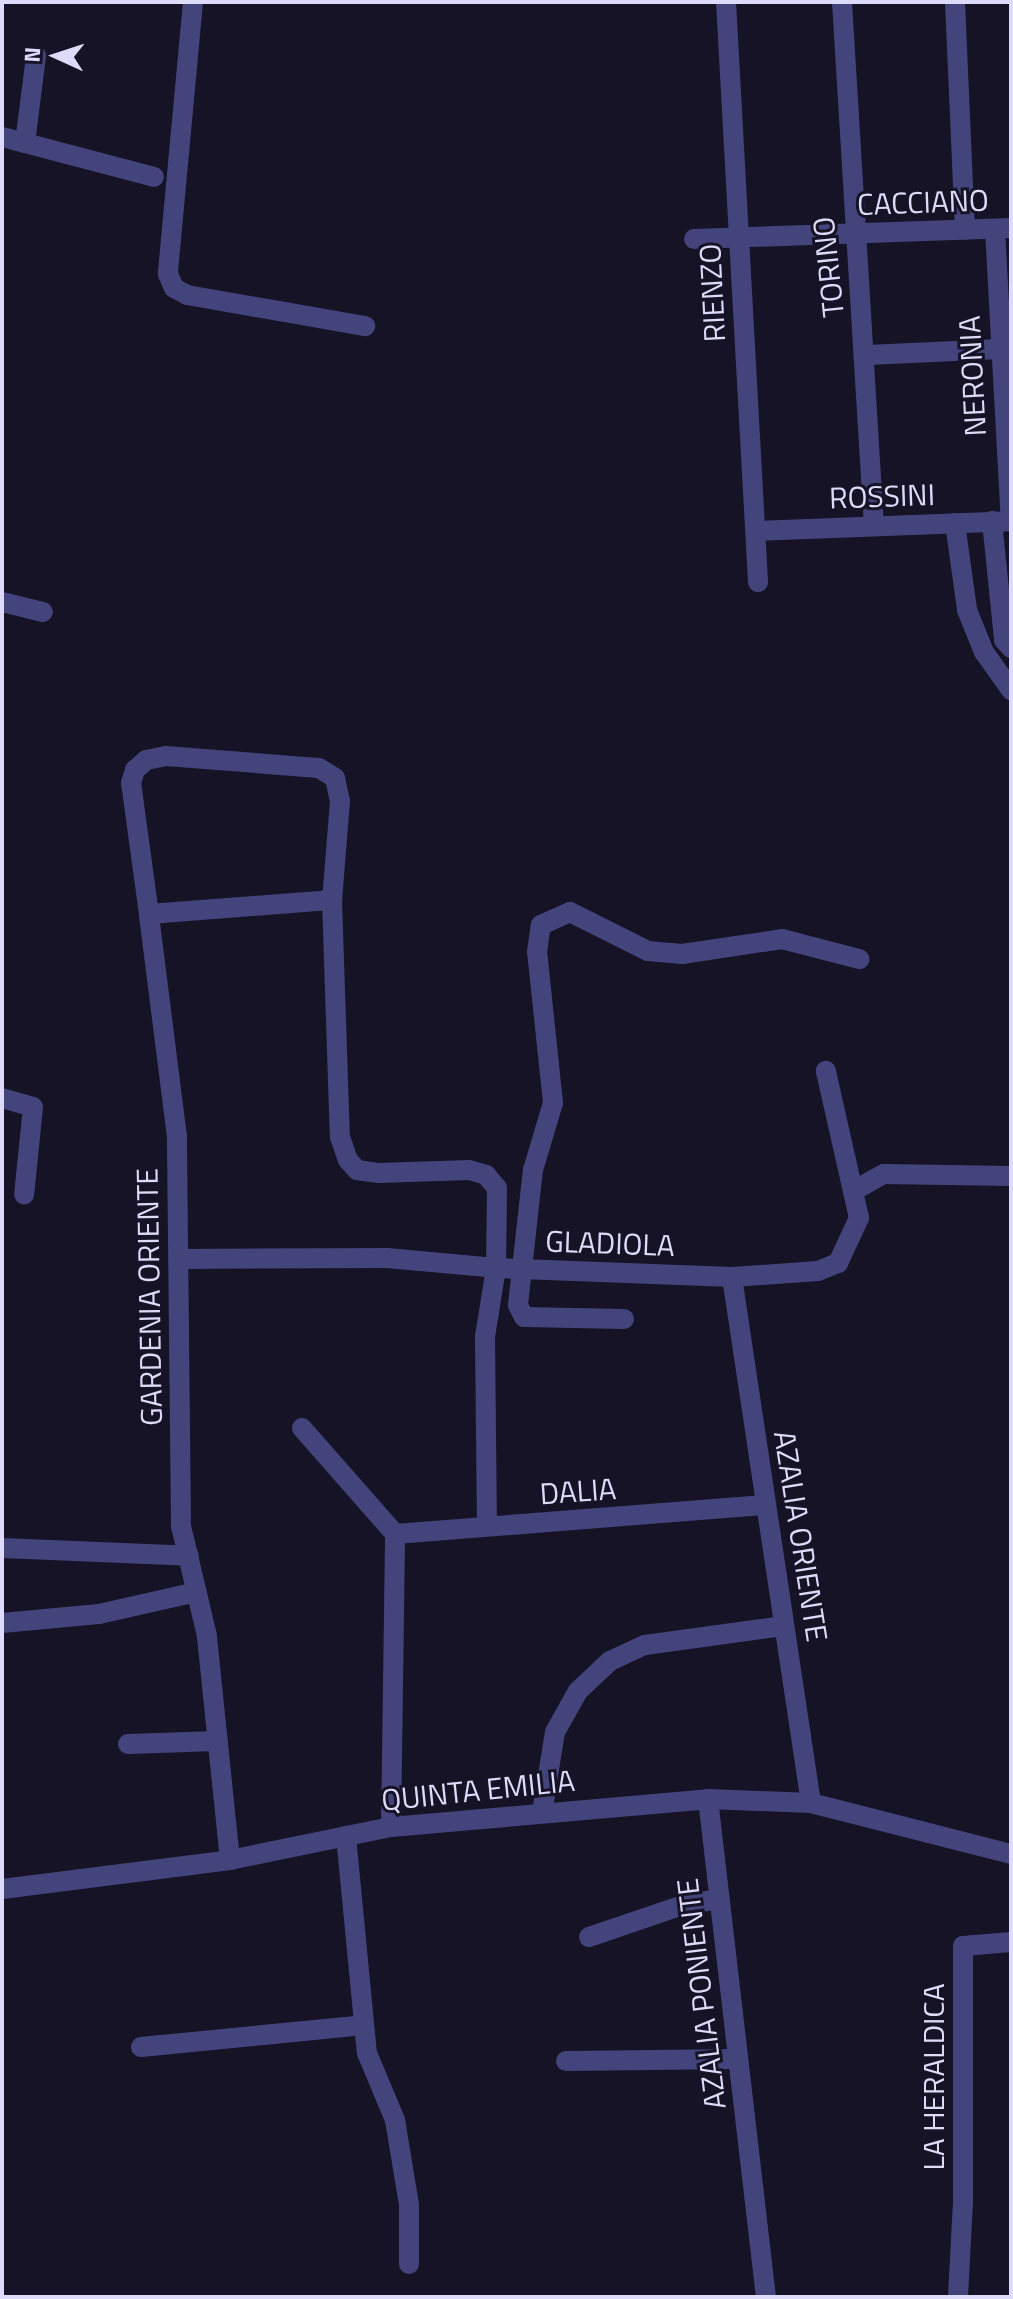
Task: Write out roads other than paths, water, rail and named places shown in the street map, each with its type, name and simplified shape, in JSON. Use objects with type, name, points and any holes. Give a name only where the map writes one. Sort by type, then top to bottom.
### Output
[{"type":"street","points":[[193,2],[168,274],[174,288],[187,295],[365,326]]},
{"type":"street","name":"RIENZO","points":[[726,2],[758,582]]},
{"type":"street","name":"TORINO","points":[[842,2],[856,235],[867,355],[874,526]]},
{"type":"street","points":[[955,2],[965,230]]},
{"type":"street","points":[[25,143],[36,56]]},
{"type":"street","points":[[2,137],[154,177]]},
{"type":"street","name":"CACCIANO","points":[[694,239],[1003,229]]},
{"type":"street","name":"NERONIA","points":[[1003,229],[1000,349],[1008,644]]},
{"type":"street","points":[[867,355],[1000,349]]},
{"type":"street","name":"ROSSINI","points":[[756,531],[1005,521]]},
{"type":"street","points":[[955,523],[967,610],[984,652],[1011,690]]},
{"type":"street","points":[[2,602],[43,612]]},
{"type":"street","points":[[984,652],[1008,644]]},
{"type":"street","name":"GARDENIA ORIENTE","points":[[230,1860],[197,1592],[181,1526],[177,1137],[131,783],[146,760],[166,756],[319,768],[335,778],[340,801],[332,900]]},
{"type":"street","points":[[149,914],[332,900],[340,1137],[348,1160],[357,1170],[379,1173],[469,1170],[486,1175],[497,1188],[496,1268],[485,1337],[487,1526]]},
{"type":"street","points":[[624,1319],[524,1317],[518,1305],[519,1269],[533,1170],[553,1103],[537,952],[541,925],[570,912],[648,951],[682,954],[782,939],[859,959]]},
{"type":"street","name":"GLADIOLA","points":[[179,1259],[347,1257],[496,1268],[732,1277],[818,1271],[838,1263],[852,1243],[859,1218],[826,1071]]},
{"type":"street","points":[[2,1098],[33,1107],[24,1195]]},
{"type":"street","points":[[853,1191],[884,1174],[1011,1176]]},
{"type":"street","name":"AZALIA ORIENTE","points":[[732,1277],[811,1803]]},
{"type":"street","points":[[302,1428],[395,1534],[391,1827]]},
{"type":"street","name":"DALIA","points":[[395,1534],[765,1505]]},
{"type":"street","points":[[2,1548],[189,1556]]},
{"type":"street","points":[[2,1623],[99,1614],[197,1592]]},
{"type":"street","points":[[542,1813],[555,1732],[578,1691],[610,1661],[645,1645],[784,1626]]},
{"type":"street","points":[[128,1744],[217,1741]]},
{"type":"street","name":"QUINTA EMILIA","points":[[2,1889],[230,1860],[391,1827],[708,1799],[811,1803],[1011,1854]]},
{"type":"street","name":"AZALIA PONIENTE","points":[[708,1799],[766,2297]]},
{"type":"street","points":[[346,1836],[364,2025],[374,2078],[395,2120],[403,2163],[409,2264]]},
{"type":"street","points":[[589,1937],[686,1904],[720,1899]]},
{"type":"street","name":"LA HERALDICA","points":[[958,2297],[963,2200],[962,1955],[969,1942],[1011,1942]]},
{"type":"street","points":[[141,2047],[364,2025]]},
{"type":"street","points":[[566,2061],[738,2059]]}]
